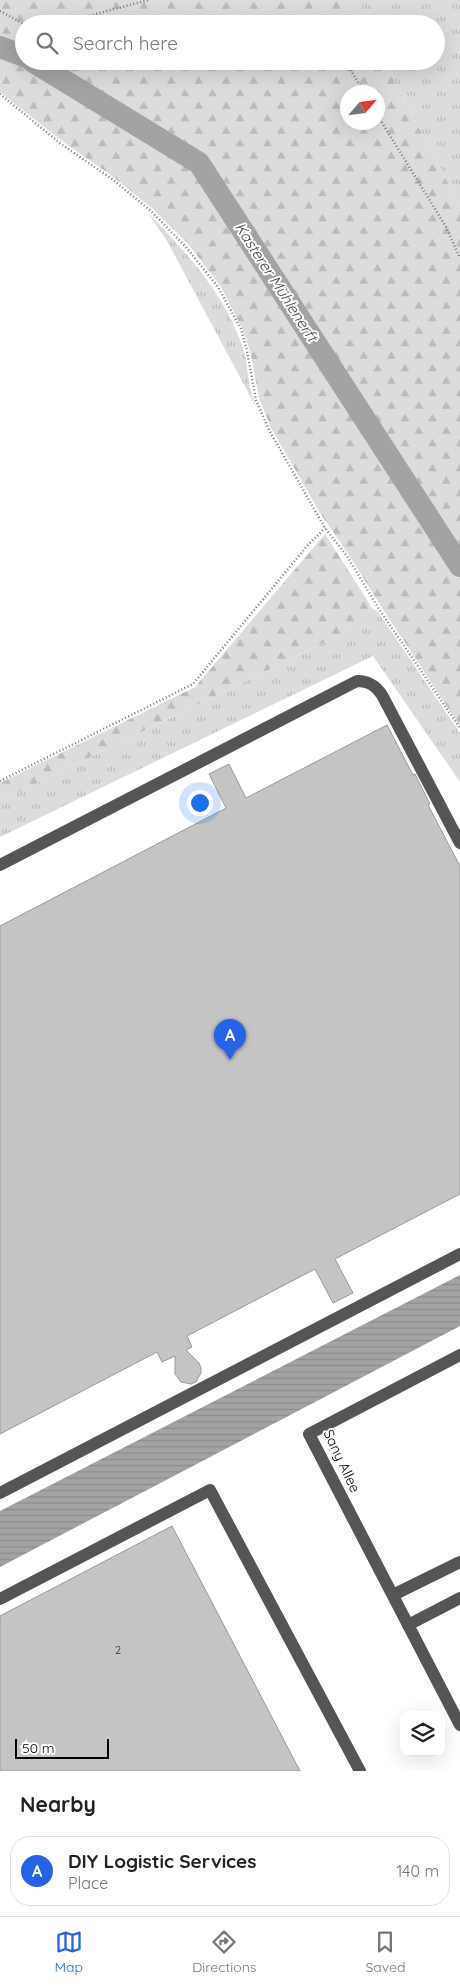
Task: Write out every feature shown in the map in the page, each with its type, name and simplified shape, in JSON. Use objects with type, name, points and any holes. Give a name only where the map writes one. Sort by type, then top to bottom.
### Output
[{"type":"street","points":[[0,865],[358,681],[374,685],[382,695],[460,843]]},
{"type":"street","points":[[0,1494],[460,1254]]},
{"type":"street","name":"Sany Allee","points":[[460,1355],[309,1434],[460,1725]]},
{"type":"street","points":[[0,1599],[210,1490],[360,1771]]},
{"type":"street","points":[[393,1596],[460,1562]]},
{"type":"street","points":[[408,1625],[460,1598]]},
{"type":"path","points":[[92,15],[148,0]]},
{"type":"path","points":[[0,11],[15,19]]},
{"type":"path","points":[[351,70],[360,85]]},
{"type":"path","points":[[0,94],[61,144],[112,179],[151,212],[186,247],[218,287],[241,329],[256,400],[269,430],[325,528],[347,556],[379,609],[460,728]]},
{"type":"path","points":[[385,128],[446,228],[460,258]]},
{"type":"path","points":[[0,780],[193,684],[306,546],[325,528]]},
{"type":"green space","points":[[0,0],[359,0],[362,15],[15,15],[15,50],[0,46]]},
{"type":"green space","points":[[359,0],[460,0],[460,206],[389,70],[445,70],[445,15],[362,15]]},
{"type":"green space","points":[[0,49],[15,55],[15,70],[44,70],[198,165],[460,570],[460,726],[320,513],[271,428],[259,398],[250,351],[242,328],[221,287],[189,245],[153,209],[0,92]]},
{"type":"green space","points":[[48,70],[389,70],[460,206],[460,559],[201,162]]},
{"type":"green space","points":[[148,213],[204,276],[227,312],[244,351],[256,407],[167,241]]},
{"type":"green space","points":[[325,534],[372,608],[344,633],[0,801],[0,783],[195,687]]},
{"type":"green space","points":[[372,608],[378,612],[460,733],[460,782],[373,656],[0,837],[0,801],[344,633]]},
{"type":"shaded area","points":[[460,1275],[460,1326],[0,1567],[0,1511]]},
{"type":"building","points":[[387,725],[413,775],[415,774],[430,804],[428,805],[460,866],[460,1194],[335,1259],[353,1293],[333,1303],[315,1269],[187,1336],[192,1347],[186,1350],[199,1363],[201,1368],[201,1373],[196,1382],[191,1384],[181,1382],[175,1374],[175,1356],[162,1362],[157,1352],[0,1434],[0,926],[226,808],[209,774],[229,764],[246,798]]},
{"type":"building","points":[[172,1526],[300,1771],[0,1771],[0,1616]]},
{"type":"waterway","name":"Kasterer Mühlenerft","points":[[0,47],[15,53]]},
{"type":"waterway","name":"Kasterer Mühlenerft","points":[[47,70],[199,163],[460,566]]},
{"type":"place","name":"DIY Logistic Services","points":[[230,1060]]}]
